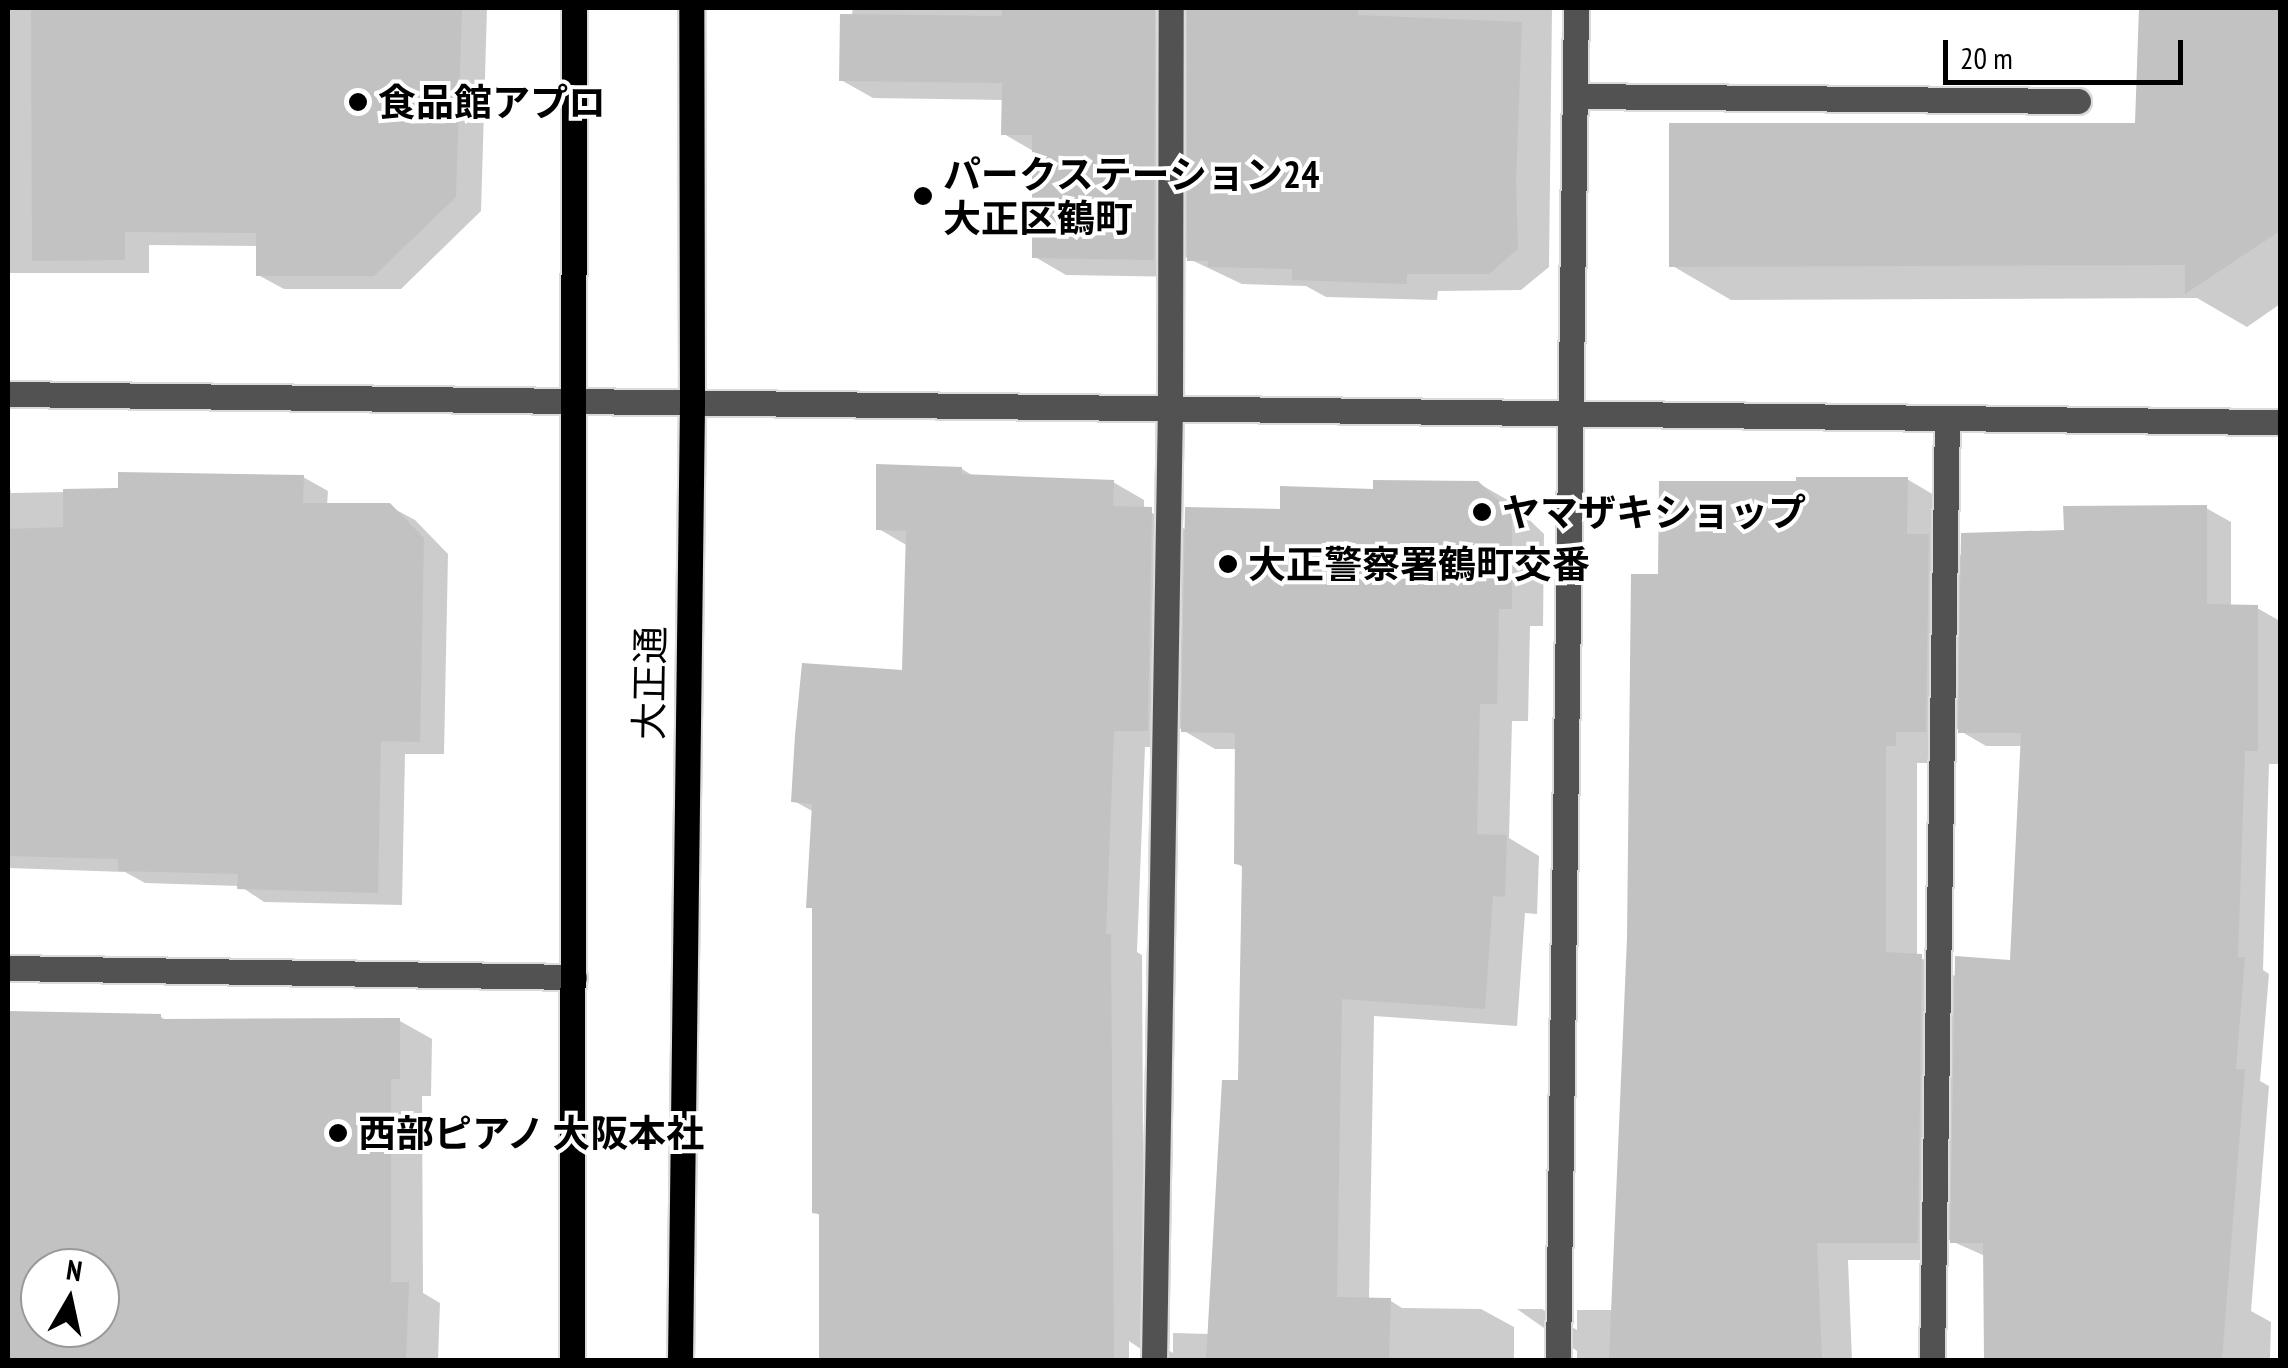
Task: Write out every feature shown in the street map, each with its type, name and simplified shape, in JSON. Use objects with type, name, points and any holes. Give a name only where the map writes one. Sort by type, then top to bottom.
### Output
[{"type":"main road","name":"大正通","points":[[572,1360],[574,8]]},
{"type":"main road","name":"大正通","points":[[680,1360],[680,1099],[692,399],[691,8]]},
{"type":"street","points":[[1154,1360],[1170,407],[1171,8]]},
{"type":"street","points":[[1558,1360],[1576,8]]},
{"type":"street","points":[[1575,96],[2078,102]]},
{"type":"street","points":[[8,394],[692,399],[2280,422]]},
{"type":"street","points":[[1932,1360],[1947,419]]},
{"type":"street","points":[[8,968],[574,976]]},
{"type":"building","points":[[31,8],[462,8],[456,197],[374,276],[256,276],[256,233],[125,232],[125,260],[32,261]]},
{"type":"building","points":[[1002,8],[1155,8],[1154,260],[1032,258],[1032,135],[1001,135],[1002,83],[839,81],[840,14],[1002,16]]},
{"type":"building","points":[[1187,8],[1358,8],[1358,15],[1522,22],[1516,182],[1518,249],[1489,274],[1407,274],[1407,284],[1292,280],[1292,269],[1208,267],[1208,261],[1187,261]]},
{"type":"building","points":[[2139,8],[2280,8],[2280,231],[2185,294],[2185,265],[1669,267],[1669,123],[2135,123]]},
{"type":"building","points":[[876,464],[962,467],[962,474],[1114,480],[1113,506],[1152,507],[1148,731],[1114,731],[1106,934],[1111,934],[1114,1360],[819,1360],[819,1214],[812,1213],[812,908],[806,908],[812,804],[791,802],[795,735],[802,663],[902,670],[906,531],[876,530]]},
{"type":"building","points":[[118,472],[304,475],[303,503],[390,503],[424,538],[420,742],[381,741],[378,893],[237,889],[238,874],[118,871],[118,859],[8,856],[8,529],[63,527],[63,489],[118,488]]},
{"type":"building","points":[[1796,477],[1908,477],[1907,534],[1929,534],[1926,732],[1896,732],[1896,746],[1886,746],[1886,952],[1922,954],[1918,1243],[1817,1243],[1822,1360],[1609,1360],[1627,938],[1631,574],[1658,574],[1659,481],[1796,481]]},
{"type":"building","points":[[1373,480],[1478,481],[1512,513],[1512,609],[1499,609],[1497,704],[1480,704],[1477,834],[1507,835],[1505,897],[1493,896],[1485,1009],[1342,999],[1337,1297],[1391,1298],[1389,1360],[1206,1360],[1222,1080],[1238,1080],[1242,865],[1234,864],[1235,733],[1181,732],[1185,507],[1280,509],[1280,486],[1373,489]]},
{"type":"building","points":[[2207,505],[2207,604],[2258,605],[2258,751],[2245,751],[2238,957],[2245,957],[2236,1069],[2245,1069],[2222,1360],[1984,1360],[1983,1243],[1950,1243],[1955,956],[2010,960],[2021,733],[1958,733],[1961,533],[2064,530],[2063,506]]},
{"type":"building","points":[[8,1011],[161,1014],[161,1019],[400,1018],[400,1079],[391,1079],[391,1282],[409,1282],[406,1360],[8,1360]]},
{"type":"place","name":"食品館アプロ","points":[[358,102]]},
{"type":"place","name":"パークステーション24 大正区鶴町","points":[[923,196]]},
{"type":"place","name":"ヤマザキショップ","points":[[1482,512]]},
{"type":"place","name":"大正警察署鶴町交番","points":[[1228,564]]},
{"type":"place","name":"西部ピアノ 大阪本社","points":[[338,1133]]}]
